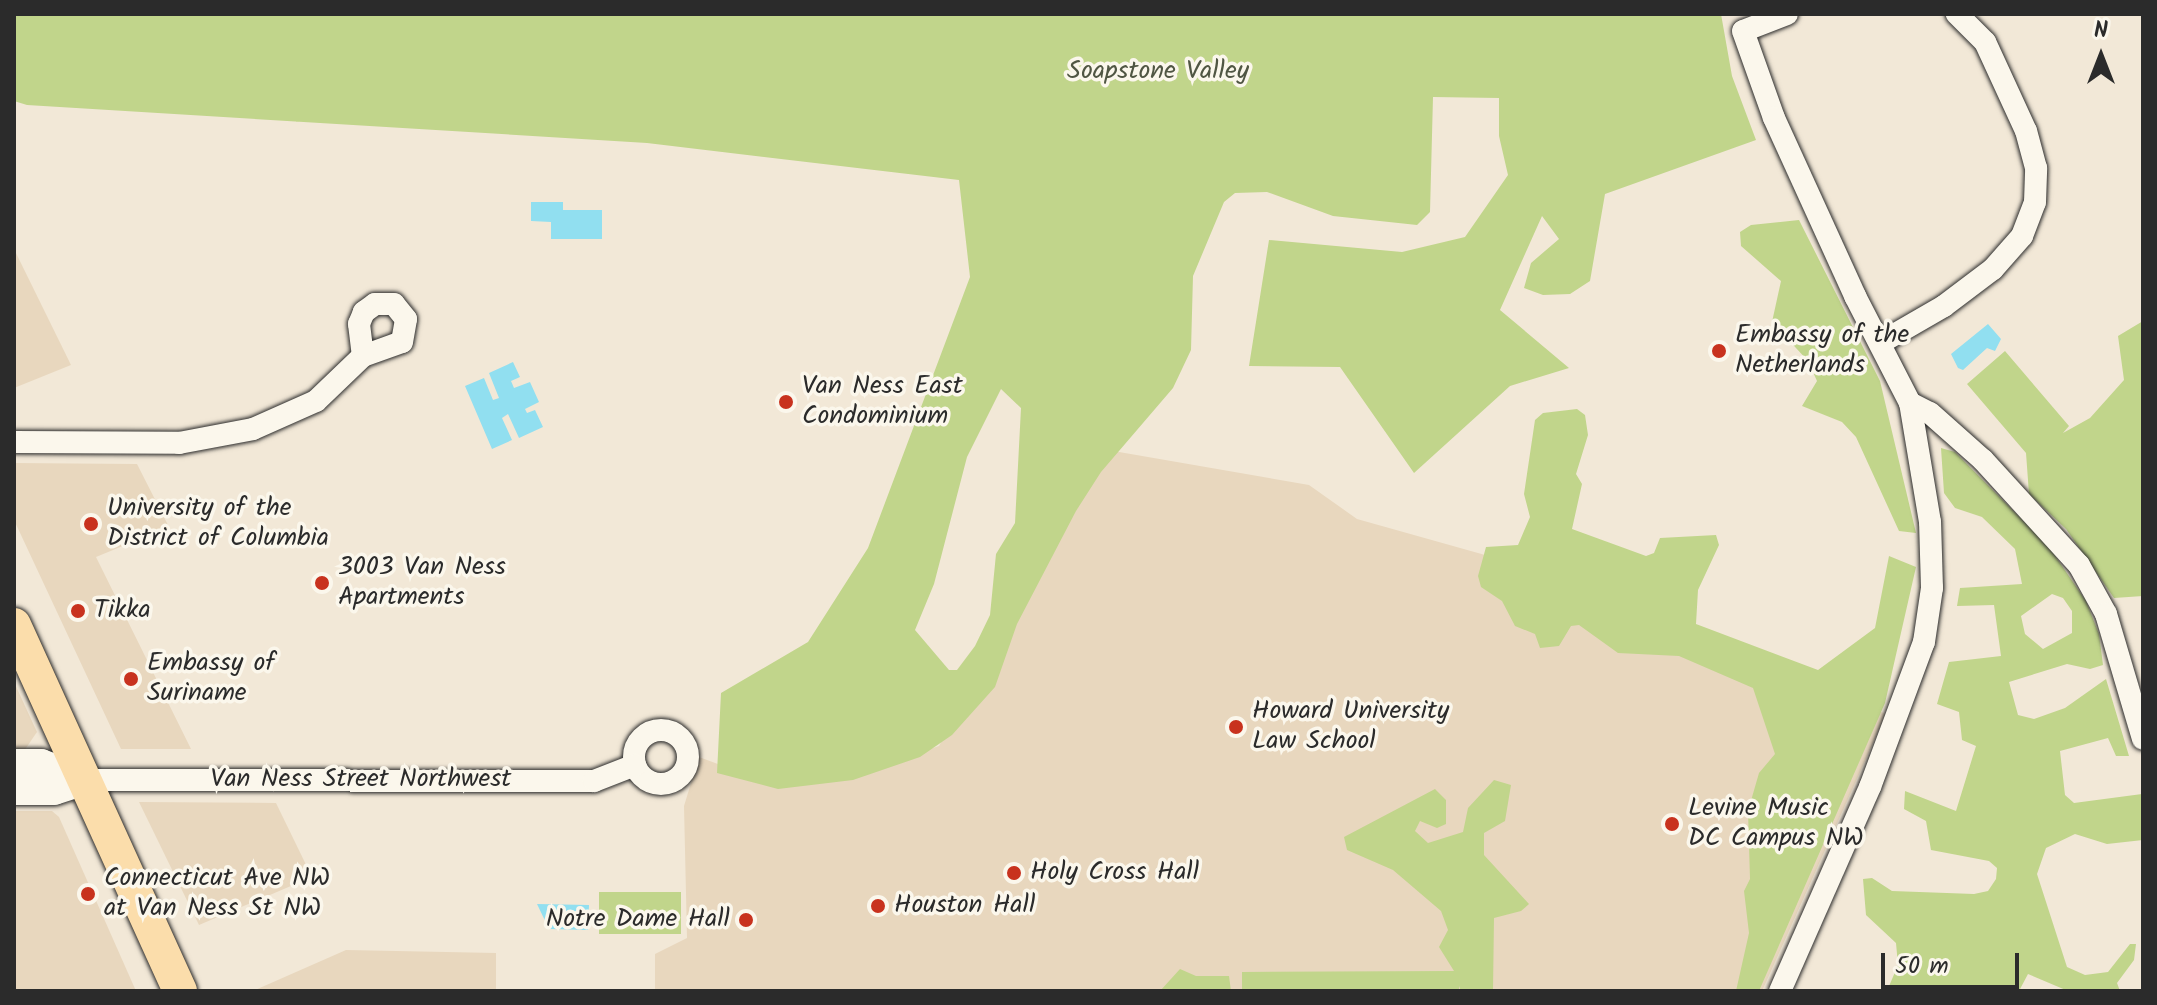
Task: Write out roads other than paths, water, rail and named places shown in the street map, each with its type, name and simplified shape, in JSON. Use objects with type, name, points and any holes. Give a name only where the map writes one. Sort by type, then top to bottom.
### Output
[{"type":"main road","points":[[14,625],[180,991]]},
{"type":"main road","name":"Van Ness Street Northwest","points":[[14,764],[41,764],[85,780]]},
{"type":"main road","name":"Van Ness Street Northwest","points":[[14,790],[54,790],[85,780]]},
{"type":"street","points":[[1780,991],[1870,787],[1924,642],[1932,588],[1930,522],[1910,403],[1783,138],[1743,31],[1787,14]]},
{"type":"street","points":[[1880,343],[1944,306],[1993,269],[2022,236],[2035,202],[2036,168],[2023,122],[1985,42],[1957,14]]},
{"type":"street","points":[[14,442],[179,443],[235,434],[316,401],[363,356]]},
{"type":"street","points":[[1910,403],[1930,413],[1983,460],[2074,558],[2106,614],[2143,739]]},
{"type":"street","name":"Van Ness Street Northwest","points":[[85,780],[594,781],[635,765]]},
{"type":"water","points":[[531,202],[563,202],[563,210],[602,210],[602,239],[551,239],[551,222],[531,221]]},
{"type":"water","points":[[1988,324],[2001,339],[1995,351],[1987,348],[1963,370],[1958,368],[1951,354]]},
{"type":"water","points":[[513,362],[520,377],[511,381],[514,388],[530,382],[539,402],[525,409],[527,413],[535,410],[543,427],[519,438],[508,414],[502,418],[512,440],[492,449],[465,386],[484,378],[493,400],[499,398],[489,373]]},
{"type":"water","points":[[537,904],[589,905],[588,930],[549,929]]},
{"type":"place","name":"Embassy of the Netherlands","points":[[1719,351]]},
{"type":"place","name":"Van Ness East Condominium","points":[[786,402]]},
{"type":"place","name":"University of the District of Columbia","points":[[91,524]]},
{"type":"place","name":"3003 Van Ness Apartments","points":[[322,583]]},
{"type":"place","name":"Tikka","points":[[78,611]]},
{"type":"place","name":"Embassy of Suriname","points":[[131,679]]},
{"type":"place","name":"Howard University Law School","points":[[1236,727]]},
{"type":"place","name":"Levine Music DC Campus NW","points":[[1672,824]]},
{"type":"place","name":"Holy Cross Hall","points":[[1014,873]]},
{"type":"place","name":"Connecticut Ave NW at Van Ness St NW","points":[[88,894]]},
{"type":"place","name":"Houston Hall","points":[[878,906]]},
{"type":"place","name":"Notre Dame Hall","points":[[746,920]]},
{"type":"park label","name":"Soapstone Valley","points":[[1158,72]]}]
